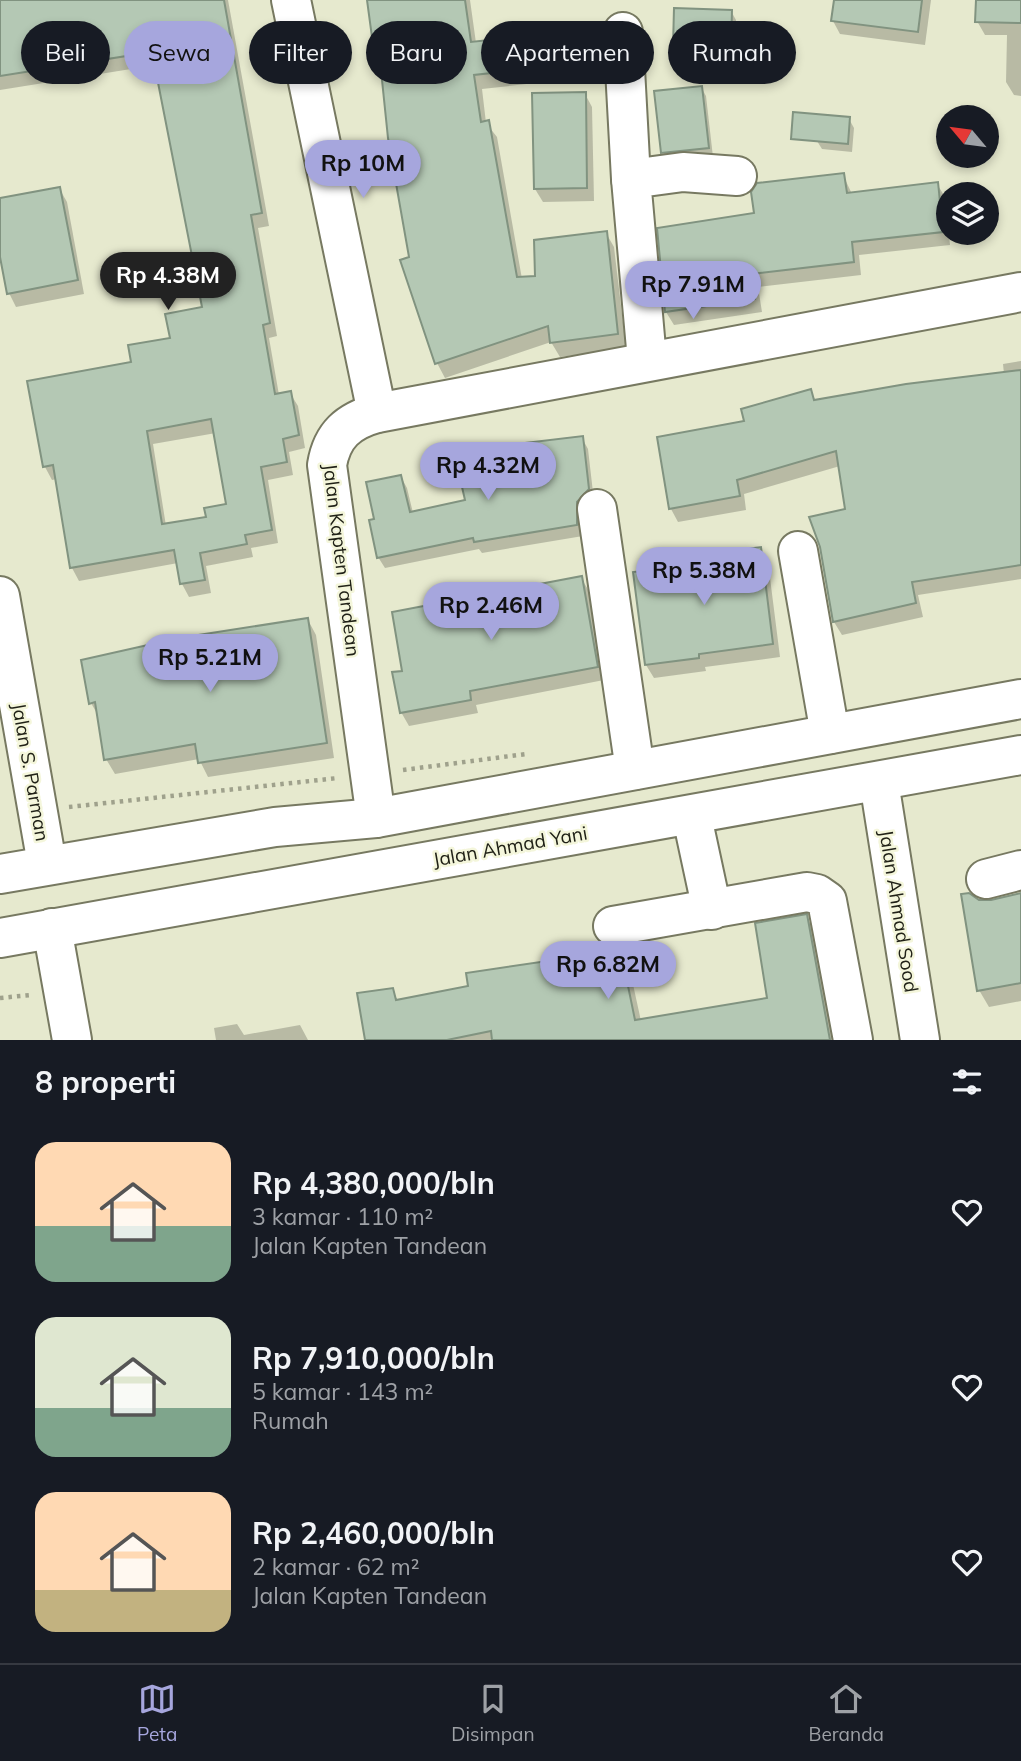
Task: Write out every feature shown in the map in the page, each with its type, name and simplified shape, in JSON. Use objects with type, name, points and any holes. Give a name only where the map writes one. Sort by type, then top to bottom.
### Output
[{"type":"street","points":[[291,0],[377,413]]},
{"type":"street","points":[[626,84],[631,179],[647,360]]},
{"type":"street","points":[[631,179],[683,172],[737,176]]},
{"type":"street","name":"Jalan Kapten Tandean","points":[[376,818],[327,465],[330,446],[339,433],[361,417],[377,413],[647,360],[1021,292]]},
{"type":"street","points":[[597,509],[644,824]]},
{"type":"street","points":[[798,551],[830,734]]},
{"type":"street","name":"Jalan S. Parman","points":[[0,597],[11,720],[38,811],[47,864]]},
{"type":"street","points":[[0,874],[275,827],[376,818],[1021,699]]},
{"type":"street","name":"Jalan Ahmad Yani","points":[[0,938],[692,817],[1021,755]]},
{"type":"street","name":"Jalan Ahmad Sood","points":[[879,782],[920,1040]]},
{"type":"street","points":[[692,817],[712,910]]},
{"type":"street","points":[[613,926],[807,892],[817,894],[827,901],[853,1040]]},
{"type":"street","points":[[52,928],[72,1040]]},
{"type":"path","points":[[38,811],[202,791]]},
{"type":"building","points":[[0,0],[224,0],[228,21],[124,21],[124,56],[110,59],[110,21],[21,21],[21,73],[0,76]]},
{"type":"building","points":[[367,0],[465,0],[471,42],[481,41],[481,74],[474,75],[481,122],[489,120],[517,277],[535,276],[534,240],[607,231],[618,334],[550,343],[548,326],[435,364],[400,260],[409,257],[388,138],[382,84],[467,84],[467,21],[370,21]]},
{"type":"building","points":[[834,0],[922,0],[918,32],[831,21]]},
{"type":"building","points":[[976,0],[1021,0],[1021,23],[975,22]]},
{"type":"building","points":[[674,8],[732,10],[732,21],[674,21]]},
{"type":"building","points":[[235,62],[262,213],[251,215],[270,323],[263,325],[275,394],[291,391],[299,435],[283,439],[287,462],[261,467],[272,530],[245,535],[247,544],[200,553],[205,580],[180,584],[174,550],[70,568],[53,465],[43,467],[27,381],[131,362],[128,345],[170,338],[165,314],[202,307],[158,84],[235,84]],"holes":[[[211,419],[226,504],[204,508],[206,517],[162,524],[147,431]]]},
{"type":"building","points":[[702,86],[709,148],[661,153],[654,91]]},
{"type":"building","points":[[586,92],[587,188],[534,189],[532,93]]},
{"type":"building","points":[[793,112],[850,117],[848,144],[791,139]]},
{"type":"building","points":[[844,173],[847,193],[936,182],[936,233],[852,242],[854,262],[752,274],[755,299],[665,312],[657,228],[754,213],[751,192],[757,183]]},
{"type":"building","points":[[60,187],[78,280],[7,294],[0,257],[0,198]]},
{"type":"building","points":[[1021,370],[1021,565],[912,582],[916,603],[833,622],[820,547],[809,517],[845,509],[836,451],[737,480],[740,496],[669,509],[657,437],[744,421],[741,409],[811,389],[814,400],[906,384]]},
{"type":"building","points":[[583,436],[589,489],[577,502],[577,525],[474,542],[473,538],[377,558],[369,520],[374,519],[366,482],[401,475],[410,512],[465,500],[462,487],[512,477],[508,445]]},
{"type":"building","points":[[761,547],[773,644],[699,654],[699,658],[645,665],[633,572],[705,563],[704,554]]},
{"type":"building","points":[[582,576],[598,667],[470,691],[471,700],[400,713],[392,672],[402,671],[392,612]]},
{"type":"building","points":[[308,618],[327,743],[198,763],[195,744],[104,760],[95,702],[89,704],[81,660],[179,638]]},
{"type":"building","points":[[969,893],[979,900],[991,900],[1021,893],[1021,983],[977,991],[961,894]]},
{"type":"building","points":[[807,914],[830,1040],[492,1040],[491,1031],[447,1040],[365,1040],[357,993],[393,988],[396,1000],[468,986],[466,973],[575,957],[574,954],[606,947],[620,947],[635,1020],[767,998],[755,923]]}]
